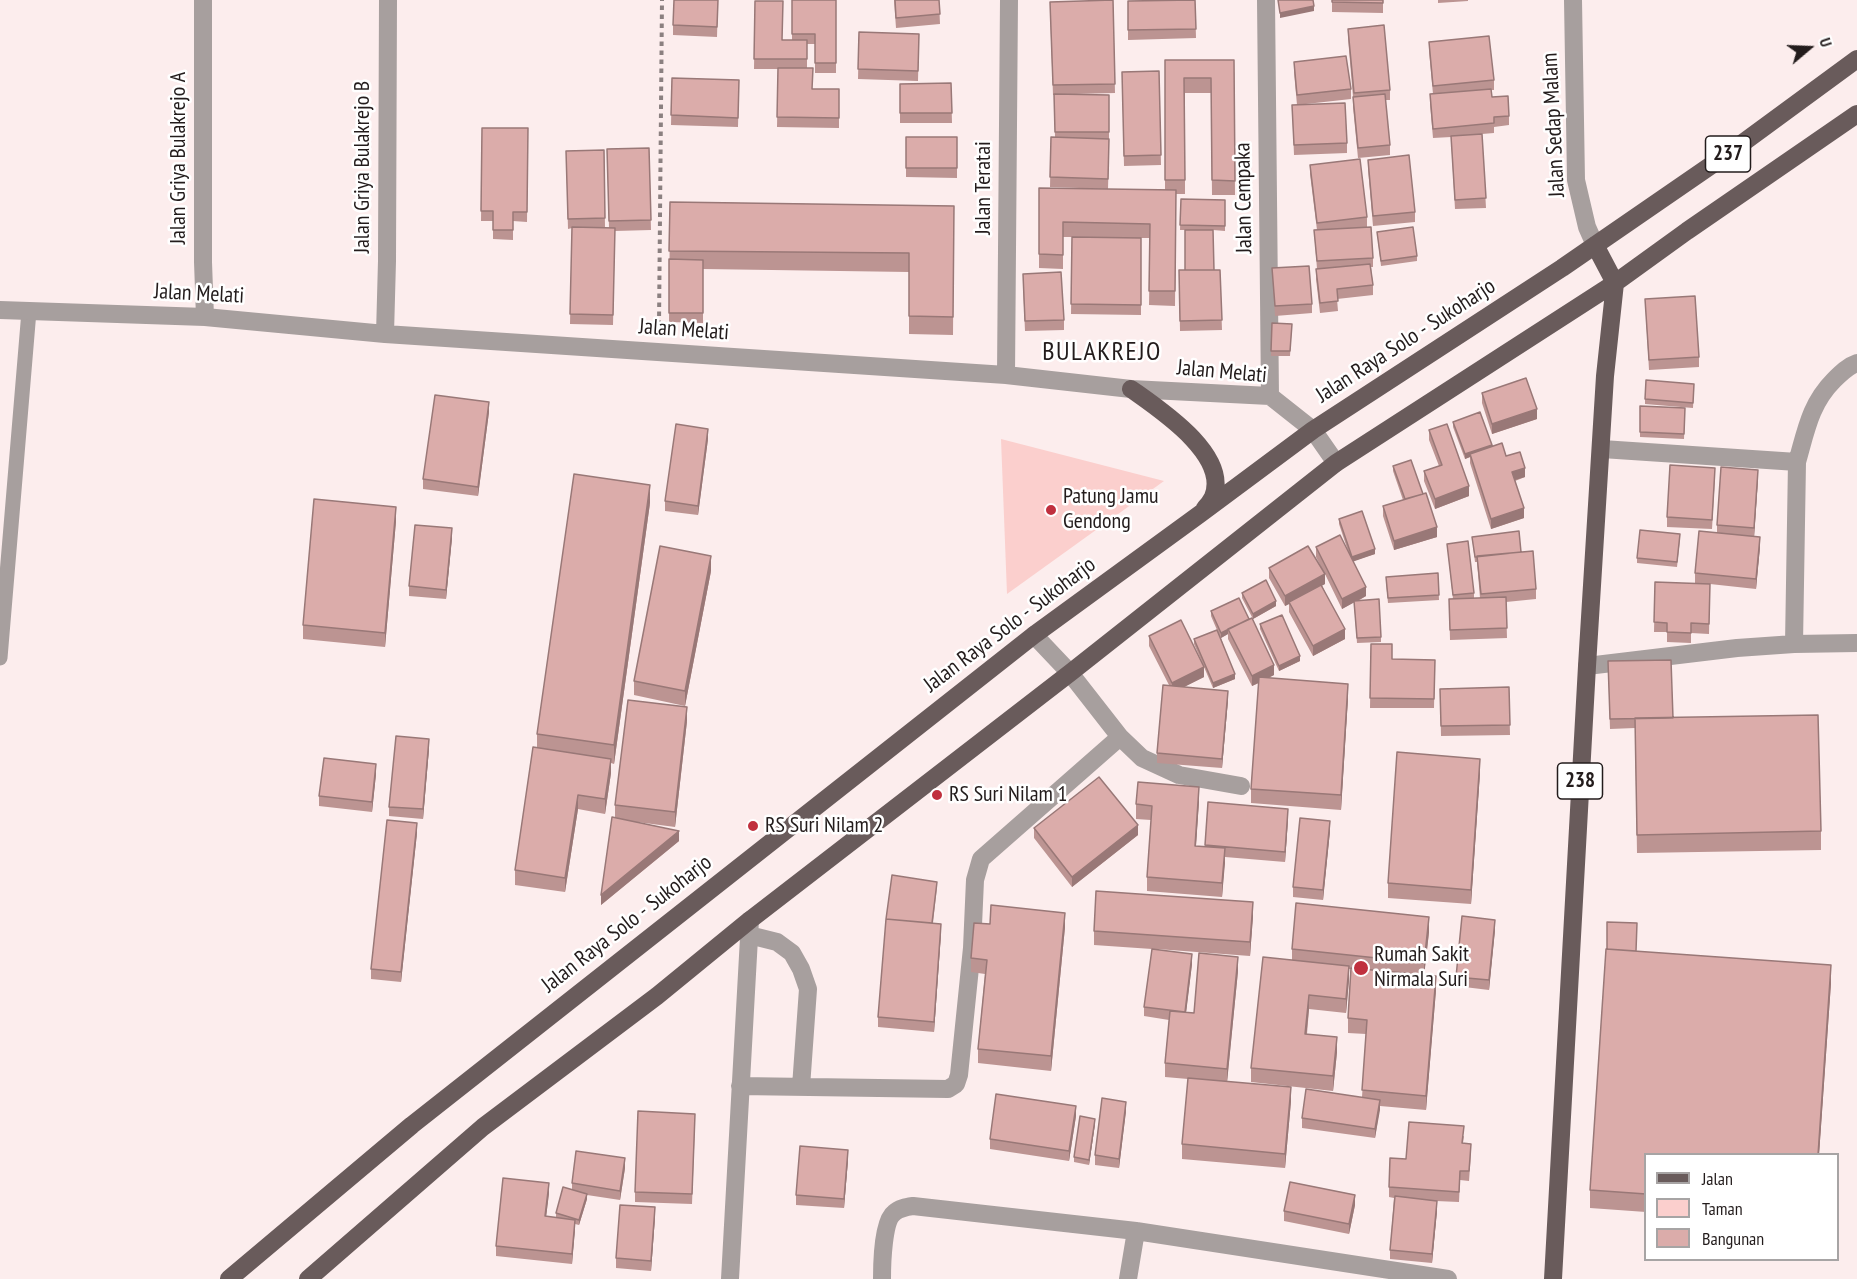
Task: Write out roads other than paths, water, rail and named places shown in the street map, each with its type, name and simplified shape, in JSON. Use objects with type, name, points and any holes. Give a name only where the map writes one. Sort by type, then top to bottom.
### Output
[{"type":"main road","name":"Jalan Raya Solo - Sukoharjo","points":[[229,1279],[412,1125],[1034,635],[1313,430],[1562,268],[1729,153],[1857,59]]},
{"type":"main road","name":"237","points":[[1616,283],[1687,231],[1857,114]]},
{"type":"main road","points":[[308,1279],[483,1127],[749,928],[1336,463],[1616,283],[1595,245]]},
{"type":"main road","name":"238","points":[[1553,1279],[1605,376],[1616,283]]},
{"type":"main road","points":[[1131,389],[1173,419],[1197,442],[1206,457],[1214,473],[1215,486],[1213,498],[1200,514]]},
{"type":"street","name":"Jalan Griya Bulakrejo A","points":[[203,0],[205,317]]},
{"type":"street","name":"Jalan Griya Bulakrejo B","points":[[385,334],[388,0]]},
{"type":"street","name":"Jalan Teratai","points":[[1006,375],[1009,0]]},
{"type":"street","name":"Jalan Cempaka","points":[[1266,0],[1269,396]]},
{"type":"street","name":"Jalan Sedap Malam","points":[[1573,0],[1576,180],[1587,226],[1595,245]]},
{"type":"street","name":"Jalan Melati","points":[[0,310],[205,317],[385,334],[1006,375],[1131,389],[1269,396],[1313,430],[1336,463]]},
{"type":"street","points":[[1794,644],[1797,462],[1811,412],[1823,391],[1850,366],[1857,363]]},
{"type":"street","points":[[1602,449],[1797,462]]},
{"type":"street","points":[[1034,635],[1070,673],[1120,737],[1142,758],[1179,775],[1241,786]]},
{"type":"street","points":[[1587,666],[1737,648],[1857,643]]},
{"type":"street","points":[[740,1086],[948,1089],[953,1087],[959,1075],[972,948],[975,880],[981,859],[1120,737]]},
{"type":"street","points":[[730,1279],[749,928],[792,952],[808,990],[801,1087]]},
{"type":"street","points":[[882,1279],[887,1222],[892,1214],[913,1206],[1136,1231],[1448,1279]]},
{"type":"street","points":[[1128,1279],[1136,1231]]},
{"type":"lane","points":[[0,658],[29,311]]},
{"type":"place","name":"Patung Jamu Gendong","points":[[1051,510]]},
{"type":"place","name":"RS Suri Nilam 1","points":[[937,795]]},
{"type":"place","name":"RS Suri Nilam 2","points":[[753,826]]},
{"type":"place","name":"Rumah Sakit Nirmala Suri","points":[[1361,968]]},
{"type":"district","name":"BULAKREJO","points":[[1102,353]]}]
